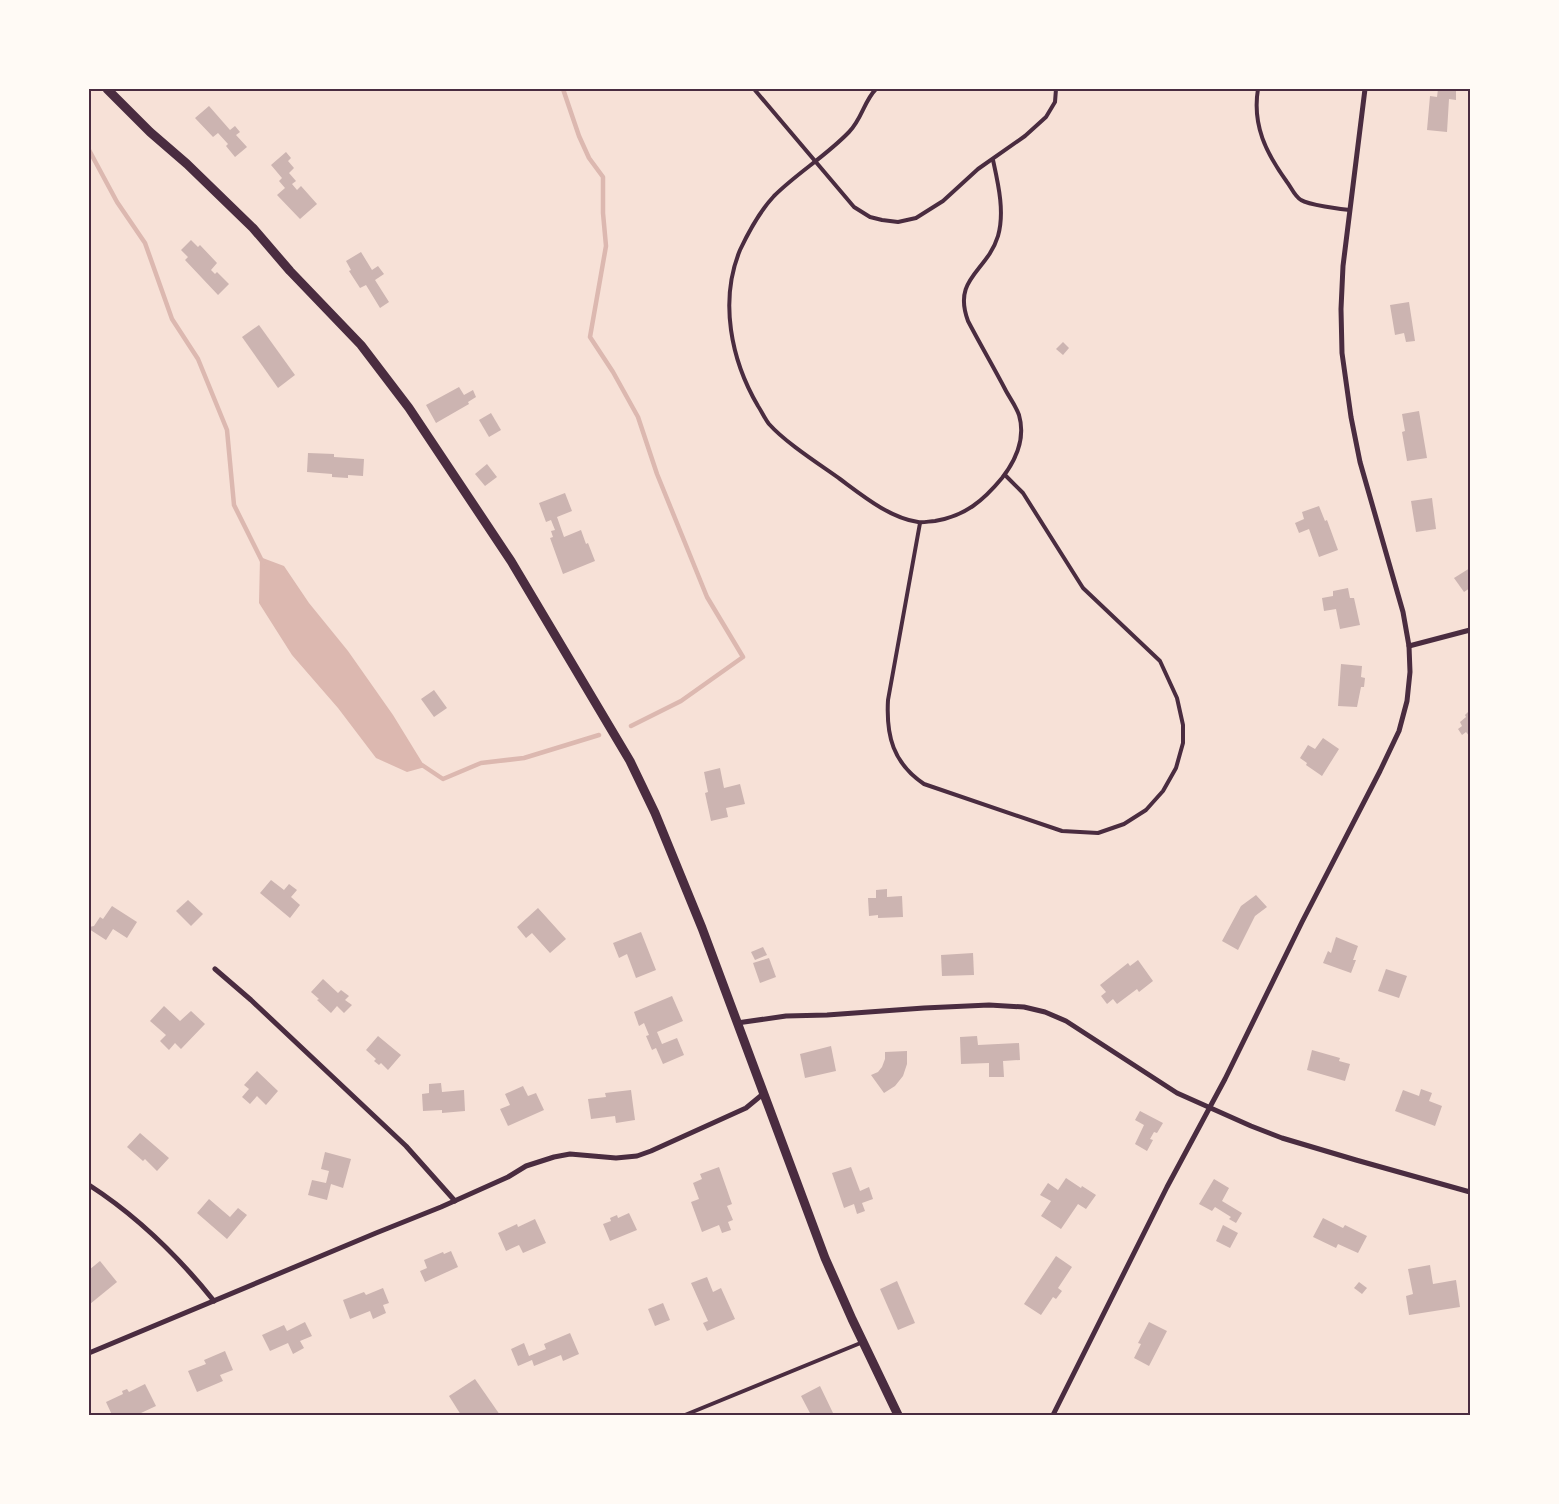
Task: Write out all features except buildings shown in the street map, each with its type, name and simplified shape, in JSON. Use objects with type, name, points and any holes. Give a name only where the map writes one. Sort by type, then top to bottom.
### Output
[{"type":"street","points":[[107,89],[150,132],[187,164],[247,222],[290,271],[361,345],[409,408],[435,449],[461,484],[510,561],[630,760],[677,865],[825,1258],[898,1415]]},
{"type":"street","points":[[1052,1415],[1380,771],[1399,730],[1407,701],[1410,672],[1409,646],[1403,612],[1360,462],[1342,353],[1341,309],[1343,266],[1364,89]]},
{"type":"street","points":[[1409,646],[1470,630]]},
{"type":"street","points":[[215,969],[251,1000],[406,1146],[455,1201]]},
{"type":"street","points":[[737,1023],[786,1016],[827,1016],[924,1008],[990,1005],[1024,1007],[1045,1012],[1066,1021],[1177,1093],[1282,1138],[1470,1192]]},
{"type":"street","points":[[89,1353],[455,1201],[508,1177],[526,1166],[570,1154],[616,1158],[637,1156],[651,1152],[746,1108],[763,1094]]},
{"type":"street","points":[[89,1185],[112,1200],[170,1250],[214,1301]]},
{"type":"lane","points":[[754,89],[854,207],[870,217],[898,222],[916,218],[943,201],[978,169],[1025,136],[1046,117],[1055,102],[1056,89]]},
{"type":"lane","points":[[876,89],[869,96],[863,113],[851,130],[774,196],[755,220],[740,251],[731,279],[729,310],[733,341],[740,369],[752,397],[769,424],[849,486],[894,515],[920,523],[945,519],[968,510],[988,495],[1019,451],[1021,434],[1019,415],[963,309],[963,293],[973,275],[990,256],[998,235],[1000,215],[998,184],[993,160]]},
{"type":"lane","points":[[1258,89],[1256,118],[1262,140],[1275,166],[1300,200],[1327,207],[1350,210]]},
{"type":"lane","points":[[920,523],[888,700],[887,721],[894,752],[899,760],[910,774],[924,784],[1062,831],[1098,833],[1124,824],[1146,810],[1163,791],[1176,768],[1182,743],[1182,725],[1177,698],[1160,661],[1083,588],[1023,494],[1004,474]]},
{"type":"lane","points":[[685,1415],[863,1342]]},
{"type":"shaded area","points":[[260,557],[284,566],[309,603],[348,651],[393,715],[425,767],[407,772],[376,758],[338,708],[292,655],[259,603]]},
{"type":"waterway","points":[[563,89],[579,136],[589,158],[603,177],[603,213],[606,246],[590,337],[613,372],[638,417],[657,474],[707,597],[743,657],[681,701],[631,726]]},
{"type":"waterway","points":[[89,150],[117,202],[145,243],[172,319],[198,359],[227,430],[234,505],[263,563]]},
{"type":"waterway","points":[[422,765],[443,779],[481,763],[524,758],[599,735]]}]
